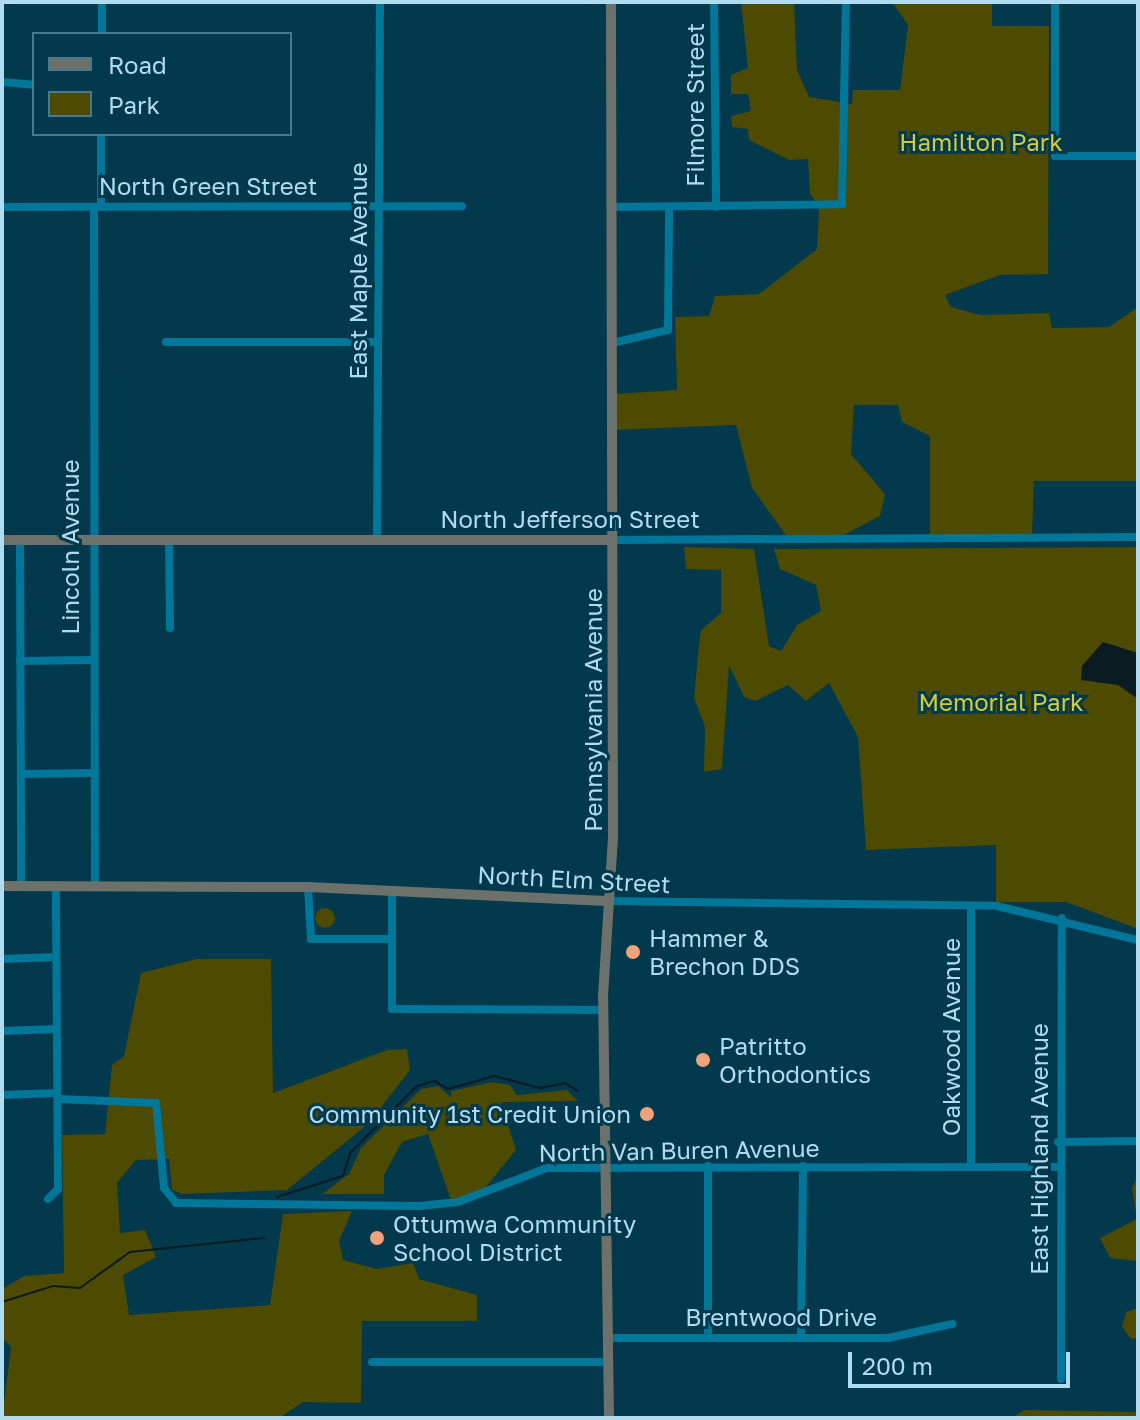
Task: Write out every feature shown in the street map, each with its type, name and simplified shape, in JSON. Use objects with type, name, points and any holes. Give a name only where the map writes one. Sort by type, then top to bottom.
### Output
[{"type":"main road","name":"Pennsylvania Avenue","points":[[609,1418],[603,1010],[612,540],[611,2]]},
{"type":"main road","name":"North Jefferson Street","points":[[2,540],[612,540]]},
{"type":"main road","name":"North Elm Street","points":[[2,886],[308,887],[607,901]]},
{"type":"street","points":[[102,2],[102,32]]},
{"type":"street","name":"East Maple Avenue","points":[[377,540],[380,2]]},
{"type":"street","name":"Filmore Street","points":[[714,2],[716,207]]},
{"type":"street","points":[[612,207],[836,207],[845,200],[846,2]]},
{"type":"street","points":[[1055,2],[1055,156],[1138,156]]},
{"type":"street","points":[[2,82],[32,85]]},
{"type":"street","name":"Lincoln Avenue","points":[[95,886],[89,540],[101,136]]},
{"type":"street","name":"North Green Street","points":[[2,207],[462,206]]},
{"type":"street","name":"Filmore Street","points":[[612,343],[668,330],[669,207]]},
{"type":"street","points":[[166,342],[378,342]]},
{"type":"street","name":"North Jefferson Street","points":[[612,540],[1138,537]]},
{"type":"street","points":[[20,540],[21,886]]},
{"type":"street","points":[[169,540],[170,628]]},
{"type":"street","points":[[20,661],[93,660]]},
{"type":"street","points":[[21,774],[95,773]]},
{"type":"street","points":[[48,1199],[58,1189],[56,886]]},
{"type":"street","points":[[308,887],[311,939],[392,939]]},
{"type":"street","points":[[392,891],[392,1009],[603,1010]]},
{"type":"street","name":"North Elm Street","points":[[607,901],[971,906],[1062,918],[1138,940]]},
{"type":"street","name":"Oakwood Avenue","points":[[971,906],[971,1167]]},
{"type":"street","name":"East Highland Avenue","points":[[1061,1379],[1058,1142],[1062,918]]},
{"type":"street","points":[[2,959],[56,957]]},
{"type":"street","points":[[2,1031],[57,1029]]},
{"type":"street","points":[[2,1095],[58,1096]]},
{"type":"street","name":"North Van Buren Avenue","points":[[58,1096],[150,1102],[162,1114],[167,1195],[176,1203],[420,1206],[458,1202],[547,1168],[1058,1167]]},
{"type":"street","points":[[1058,1142],[1138,1141]]},
{"type":"street","points":[[708,1166],[708,1336]]},
{"type":"street","points":[[801,1337],[803,1166]]},
{"type":"street","name":"Brentwood Drive","points":[[608,1338],[888,1338],[952,1324]]},
{"type":"street","points":[[372,1362],[608,1362]]},
{"type":"green space","name":"Hamilton Park","points":[[741,2],[794,2],[797,70],[809,97],[852,104],[853,90],[900,90],[908,25],[892,2],[992,2],[992,26],[1049,26],[1048,274],[1000,275],[945,295],[951,307],[980,315],[1049,313],[1052,328],[1109,327],[1138,307],[1138,481],[1034,481],[1032,537],[930,537],[930,436],[902,422],[898,405],[854,405],[851,454],[885,494],[880,516],[840,537],[788,538],[752,488],[736,425],[612,430],[612,394],[677,390],[675,317],[709,316],[715,296],[759,294],[817,249],[819,207],[810,193],[808,159],[789,160],[749,140],[748,129],[732,127],[731,116],[751,111],[748,94],[731,94],[731,75],[748,68]]},
{"type":"green space","name":"Memorial Park","points":[[684,547],[754,549],[769,646],[781,651],[797,625],[821,611],[816,585],[780,569],[774,549],[1138,547],[1138,929],[1066,902],[996,902],[996,845],[866,850],[858,737],[829,683],[806,701],[788,685],[755,701],[744,697],[729,665],[722,769],[704,772],[705,727],[694,698],[701,630],[721,613],[721,570],[686,569]]},
{"type":"green space","points":[[321,908],[329,908],[335,918],[329,928],[321,928],[315,922],[315,914]]},
{"type":"green space","points":[[196,959],[271,959],[273,1093],[387,1050],[407,1049],[410,1070],[368,1124],[287,1190],[182,1194],[172,1190],[169,1159],[136,1160],[117,1183],[120,1233],[145,1230],[156,1257],[123,1275],[129,1315],[270,1305],[283,1214],[352,1211],[339,1241],[343,1260],[377,1269],[413,1263],[419,1279],[477,1295],[477,1321],[362,1321],[361,1403],[303,1402],[279,1418],[2,1418],[11,1347],[2,1338],[2,1289],[24,1276],[64,1273],[62,1135],[105,1134],[112,1065],[124,1056],[141,973]]},
{"type":"green space","points":[[492,1082],[510,1085],[517,1095],[567,1090],[578,1101],[501,1102],[516,1150],[481,1193],[452,1203],[428,1134],[402,1142],[384,1175],[384,1194],[322,1194],[349,1174],[361,1148],[421,1089],[438,1086],[451,1097],[451,1091]]},
{"type":"green space","points":[[1138,1175],[1138,1261],[1110,1258],[1100,1238],[1137,1219],[1132,1188]]},
{"type":"green space","points":[[1138,1308],[1138,1338],[1131,1339],[1122,1327],[1126,1312]]},
{"type":"green space","points":[[1024,1410],[1138,1412],[1138,1418],[1012,1418]]},
{"type":"water","points":[[1103,642],[1138,653],[1138,699],[1118,685],[1081,680],[1082,666]]},
{"type":"waterway","points":[[277,1197],[343,1176],[351,1152],[417,1086],[435,1081],[448,1089],[494,1076],[540,1088],[565,1083],[578,1091]]},
{"type":"waterway","points":[[2,1302],[53,1286],[80,1288],[130,1252],[264,1238]]},
{"type":"place","name":"Hammer & Brechon DDS","points":[[633,952]]},
{"type":"place","name":"Patritto Orthodontics","points":[[703,1060]]},
{"type":"place","name":"Community 1st Credit Union","points":[[647,1114]]},
{"type":"place","name":"Ottumwa Community School District","points":[[377,1238]]}]
